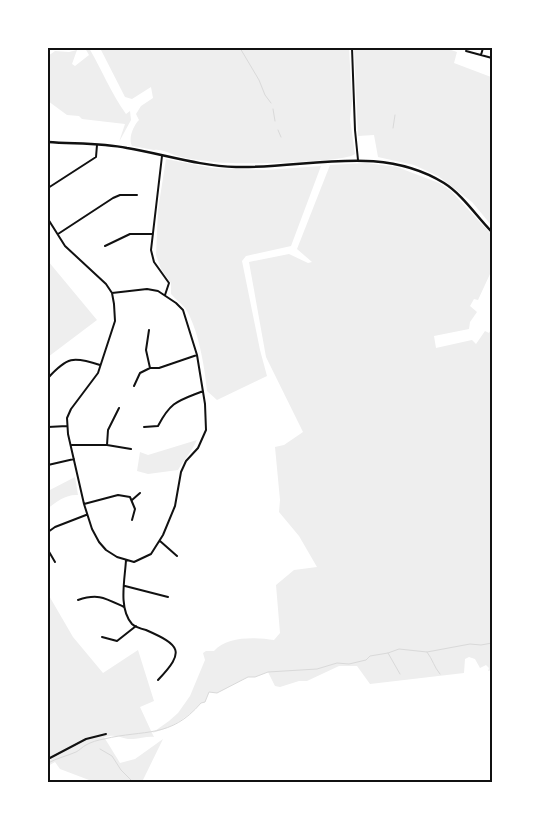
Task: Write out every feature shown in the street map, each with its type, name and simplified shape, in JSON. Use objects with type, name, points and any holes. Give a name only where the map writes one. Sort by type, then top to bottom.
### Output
[{"type":"street","points":[[352,48],[358,160]]},
{"type":"street","points":[[481,55],[483,48]]},
{"type":"street","points":[[466,51],[492,58]]},
{"type":"street","points":[[48,142],[117,146],[235,167],[358,160],[406,166],[419,170],[454,192],[492,232]]},
{"type":"street","points":[[48,188],[96,157],[98,145]]},
{"type":"street","points":[[162,154],[151,250],[154,262],[169,283],[165,295]]},
{"type":"street","points":[[57,234],[113,198],[120,195],[135,195],[134,199]]},
{"type":"street","points":[[48,219],[65,246],[106,284],[112,292],[114,321],[98,373],[71,409],[67,418],[67,426],[87,515],[99,542],[106,550],[134,562],[151,554],[160,540],[175,506],[181,472],[186,462],[198,448],[206,430],[205,404],[197,356],[183,310],[158,291],[147,289],[112,292]]},
{"type":"street","points":[[105,246],[130,234],[152,234]]},
{"type":"street","points":[[149,330],[146,356],[150,368]]},
{"type":"street","points":[[148,335],[153,336]]},
{"type":"street","points":[[134,386],[140,373],[150,368],[159,368],[197,356]]},
{"type":"street","points":[[48,378],[60,365],[72,360],[80,359],[100,365]]},
{"type":"street","points":[[144,427],[158,426],[166,411],[176,401],[203,392]]},
{"type":"street","points":[[107,445],[108,430],[119,408]]},
{"type":"street","points":[[48,427],[67,426]]},
{"type":"street","points":[[71,446],[107,445],[131,449]]},
{"type":"street","points":[[48,465],[74,459]]},
{"type":"street","points":[[131,500],[140,493]]},
{"type":"street","points":[[84,504],[118,495],[130,498],[135,508],[132,520]]},
{"type":"street","points":[[48,532],[55,527],[87,515]]},
{"type":"street","points":[[160,540],[177,556]]},
{"type":"street","points":[[48,550],[55,562]]},
{"type":"street","points":[[126,560],[124,607],[132,624],[171,642],[176,652],[174,662],[158,680]]},
{"type":"street","points":[[125,586],[168,597]]},
{"type":"street","points":[[78,600],[92,595],[105,598],[124,607]]},
{"type":"street","points":[[102,637],[117,641],[136,626]]},
{"type":"street","points":[[48,759],[86,739],[106,734]]},
{"type":"shaded area","points":[[85,48],[89,48],[126,114],[130,111],[131,120],[119,142],[125,124],[82,119],[79,116],[67,115],[48,101],[48,56],[55,51],[69,52],[77,50],[72,64],[75,66],[89,55]]},
{"type":"shaded area","points":[[100,48],[349,48],[352,101],[350,119],[355,154],[347,157],[311,161],[225,163],[176,156],[161,150],[132,146],[132,133],[139,120],[136,114],[141,106],[153,98],[151,87],[132,99],[125,97]]},
{"type":"shaded area","points":[[354,48],[445,48],[457,52],[454,63],[492,76],[492,226],[472,202],[438,176],[414,165],[378,157],[374,135],[358,136]]},
{"type":"shaded area","points":[[166,159],[212,168],[266,170],[321,166],[291,246],[246,256],[242,261],[267,376],[217,400],[207,391],[200,348],[190,316],[171,294],[171,283],[161,269],[156,255],[158,210]]},
{"type":"shaded area","points":[[366,163],[397,167],[439,183],[451,191],[492,235],[492,273],[478,300],[474,299],[470,306],[477,312],[470,322],[469,329],[434,336],[436,348],[472,340],[476,344],[485,331],[489,333],[492,327],[492,670],[488,671],[489,668],[486,665],[480,668],[475,659],[469,657],[465,659],[464,673],[370,684],[357,666],[339,666],[307,681],[299,681],[280,687],[275,686],[268,672],[255,677],[248,677],[217,693],[209,692],[205,702],[201,703],[191,713],[173,725],[152,733],[178,713],[190,696],[205,660],[203,653],[214,651],[219,646],[234,640],[259,638],[274,640],[280,633],[276,585],[294,570],[317,567],[299,536],[279,512],[280,500],[275,447],[284,445],[303,432],[266,357],[249,262],[289,254],[308,263],[312,262],[297,249],[330,165]]},
{"type":"shaded area","points":[[48,261],[97,320],[48,357]]},
{"type":"shaded area","points":[[197,440],[178,470],[148,474],[137,471],[140,452],[148,455]]},
{"type":"shaded area","points":[[75,477],[78,495],[66,497],[48,508],[48,491]]},
{"type":"shaded area","points":[[48,594],[73,637],[103,673],[138,650],[154,701],[140,707],[154,737],[129,739],[114,736],[104,737],[120,763],[135,759],[163,739],[142,782],[90,782],[60,769],[55,762],[48,766]]},
{"type":"waterway","points":[[240,48],[271,103]]},
{"type":"waterway","points":[[273,109],[275,121]]},
{"type":"waterway","points":[[393,128],[395,115]]},
{"type":"waterway","points":[[278,130],[281,137]]},
{"type":"waterway","points":[[48,763],[97,741],[167,728],[179,722],[201,703],[205,702],[209,692],[217,693],[248,677],[255,677],[268,672],[317,669],[337,663],[349,664],[366,660],[370,656],[399,649],[427,652],[470,644],[492,643]]},
{"type":"waterway","points":[[427,652],[440,674]]},
{"type":"waterway","points":[[388,653],[400,674]]},
{"type":"waterway","points":[[100,749],[112,756],[121,770],[133,782]]}]
